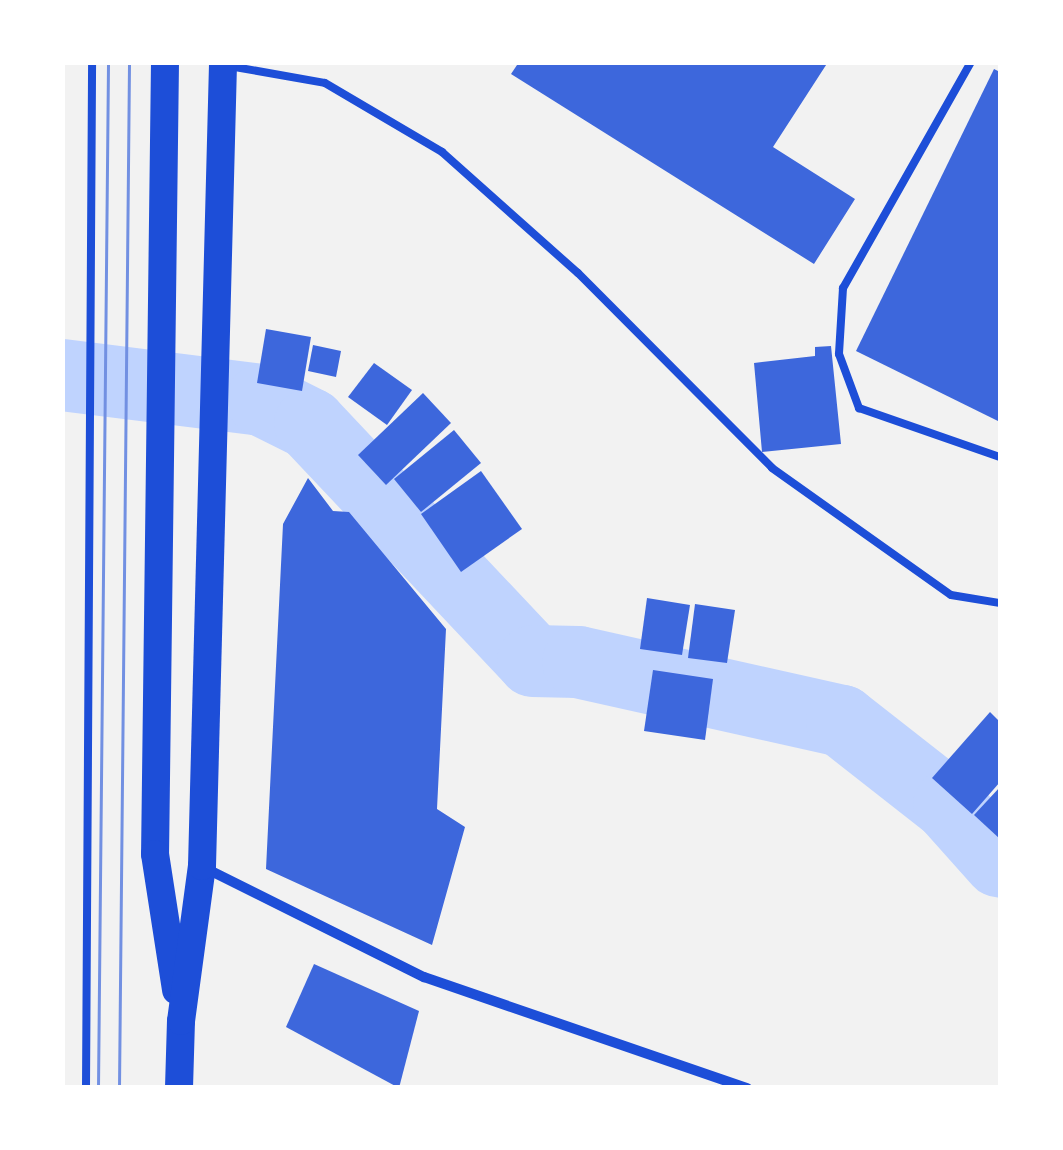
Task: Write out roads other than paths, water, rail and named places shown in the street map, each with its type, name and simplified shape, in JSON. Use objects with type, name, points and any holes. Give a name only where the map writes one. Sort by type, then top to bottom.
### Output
[{"type":"highway","points":[[165,62],[155,854],[181,1021]]},
{"type":"highway","points":[[180,1088],[181,1021],[202,866],[220,335],[223,64]]},
{"type":"street","points":[[202,866],[424,978],[747,1088]]},
{"type":"lane","points":[[86,1088],[86,529],[92,62]]},
{"type":"lane","points":[[971,62],[844,288],[839,354],[859,408],[1000,457]]},
{"type":"lane","points":[[223,64],[256,66],[325,83],[442,152],[578,273],[772,468],[951,595],[1000,603]]},
{"type":"waterway","points":[[62,375],[262,400],[310,424],[533,661],[578,662],[842,721],[949,805],[1000,862]]},
{"type":"tram line","points":[[98,1088],[108,62]]},
{"type":"tram line","points":[[119,1088],[129,62]]}]
